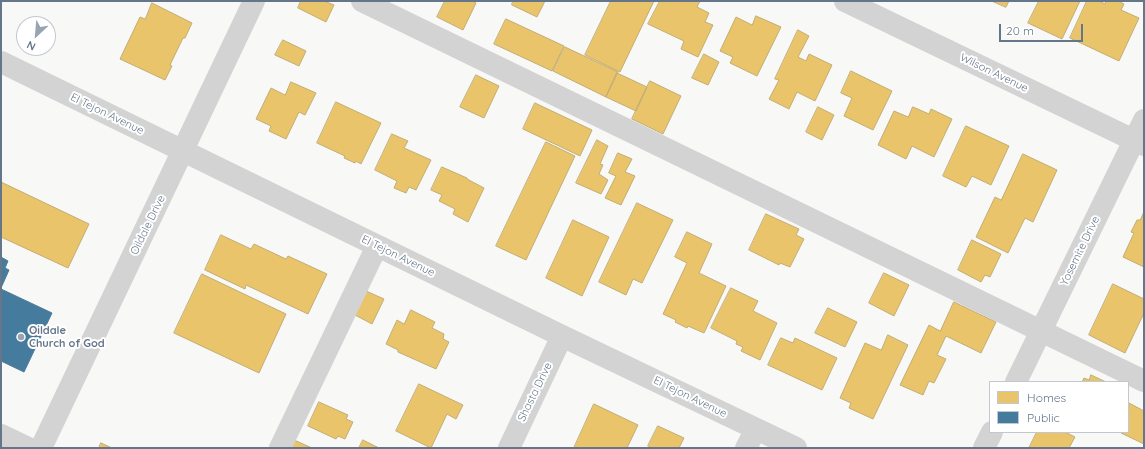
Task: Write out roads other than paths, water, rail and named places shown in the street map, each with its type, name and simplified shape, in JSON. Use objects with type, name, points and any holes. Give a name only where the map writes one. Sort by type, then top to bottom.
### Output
[{"type":"street","name":"Oildale Drive","points":[[41,448],[254,1]]},
{"type":"street","points":[[362,1],[1144,381]]},
{"type":"street","name":"Wilson Avenue","points":[[845,1],[1139,142]]},
{"type":"street","name":"El Tejon Avenue","points":[[1,62],[562,336],[796,448]]},
{"type":"street","name":"Yosemite Drive","points":[[1016,381],[1139,142],[1144,120]]},
{"type":"street","points":[[280,448],[377,246]]},
{"type":"street","name":"Shasta Drive","points":[[509,448],[562,336]]},
{"type":"street","points":[[746,448],[756,429]]},
{"type":"street","points":[[984,448],[992,433]]},
{"type":"street","points":[[1,435],[28,448]]},
{"type":"place","name":"Oildale Church of God","points":[[21,337]]}]
